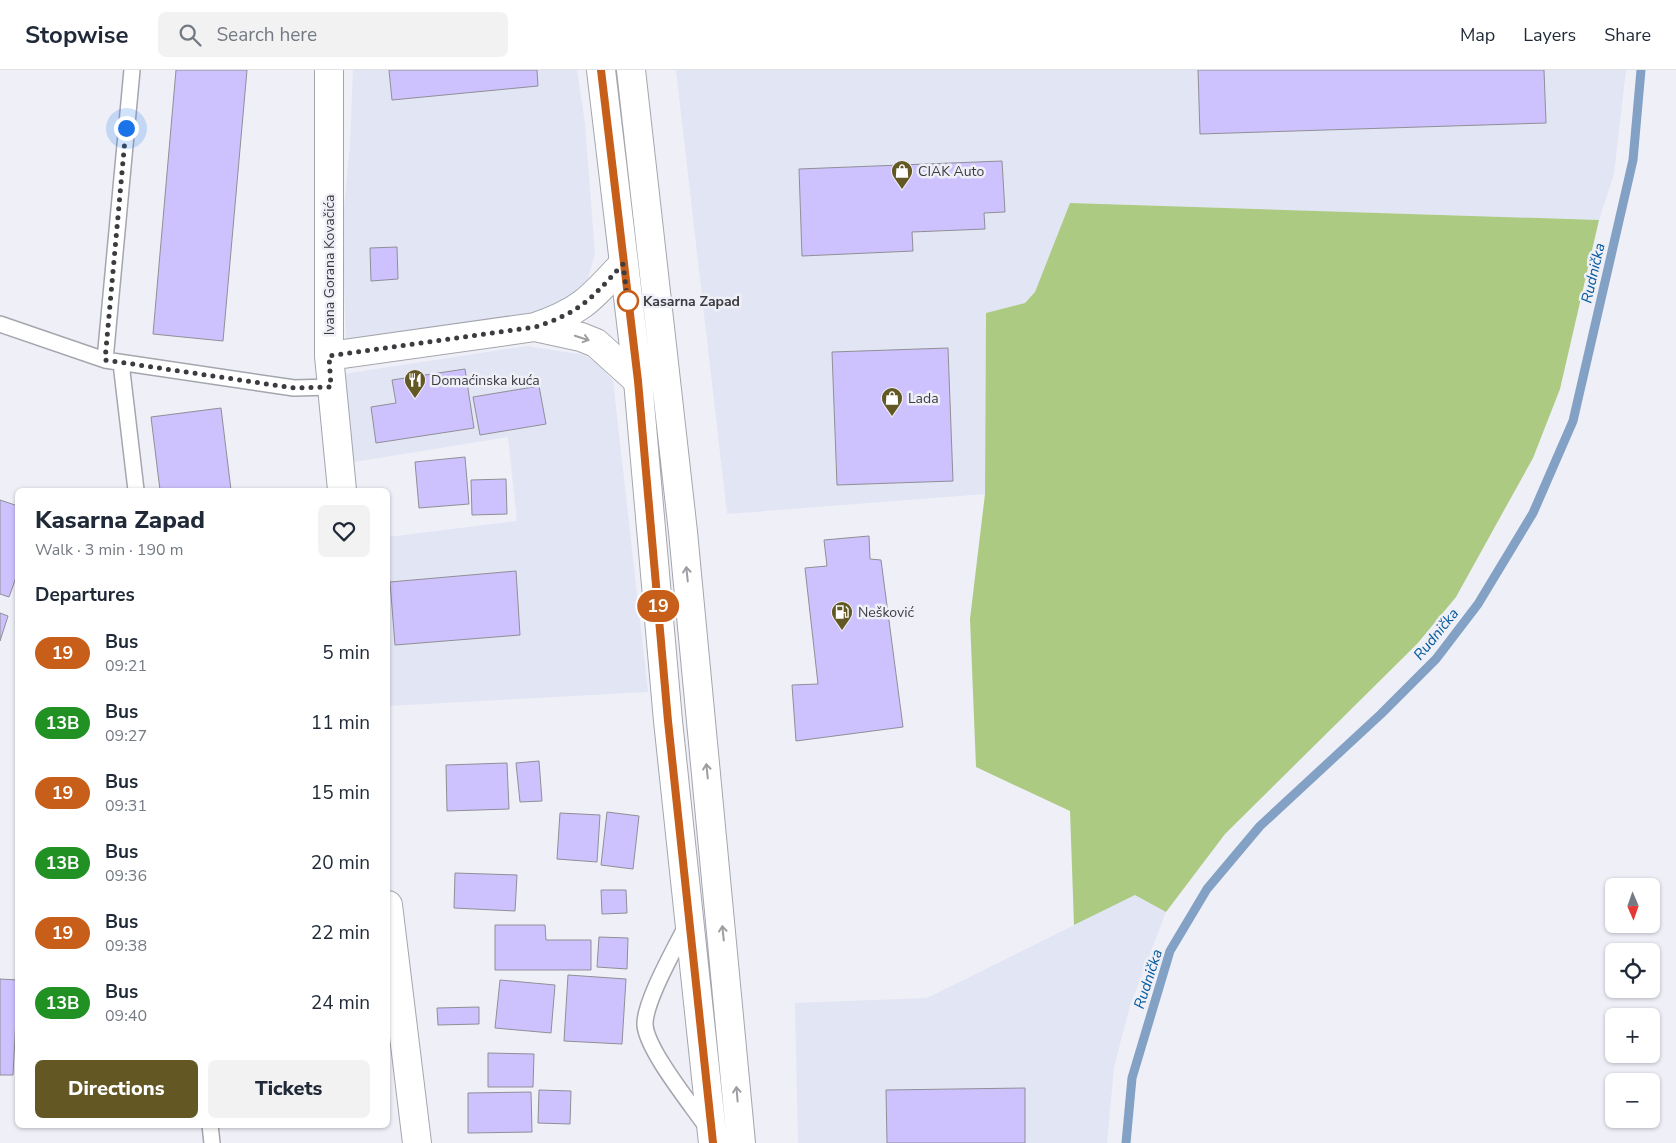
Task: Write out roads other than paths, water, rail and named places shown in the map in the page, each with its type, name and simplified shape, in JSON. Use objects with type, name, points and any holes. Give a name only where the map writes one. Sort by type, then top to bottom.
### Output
[{"type":"main road","name":"Ivana Gorana Kovačića","points":[[329,70],[329,356],[342,488]]},
{"type":"main road","points":[[601,70],[638,381],[668,721],[713,1139]]},
{"type":"main road","points":[[631,70],[682,522],[726,962],[741,1143]]},
{"type":"main road","points":[[329,356],[535,327],[560,319],[580,308],[623,264]]},
{"type":"main road","points":[[535,327],[581,337],[596,343],[638,381]]},
{"type":"main road","points":[[390,922],[417,1143]]},
{"type":"lane","points":[[105,360],[132,70]]},
{"type":"lane","points":[[0,324],[105,360],[294,388],[331,387]]},
{"type":"lane","points":[[121,363],[136,488]]},
{"type":"lane","points":[[689,920],[654,989],[645,1023],[650,1043],[713,1139]]},
{"type":"lane","points":[[210,1128],[212,1143]]},
{"type":"waterway","name":"Rudnička","points":[[1126,1143],[1132,1078],[1170,951],[1207,889],[1260,826],[1381,714],[1436,659],[1478,604],[1533,513],[1573,421],[1633,160],[1641,70]]},
{"type":"place","name":"CIAK Auto","points":[[902,190]]},
{"type":"place","name":"Kasarna Zapad","points":[[628,301]]},
{"type":"place","name":"Domaćinska kuća","points":[[415,399]]},
{"type":"place","name":"Lada","points":[[892,417]]},
{"type":"place","name":"Nešković","points":[[842,631]]}]
